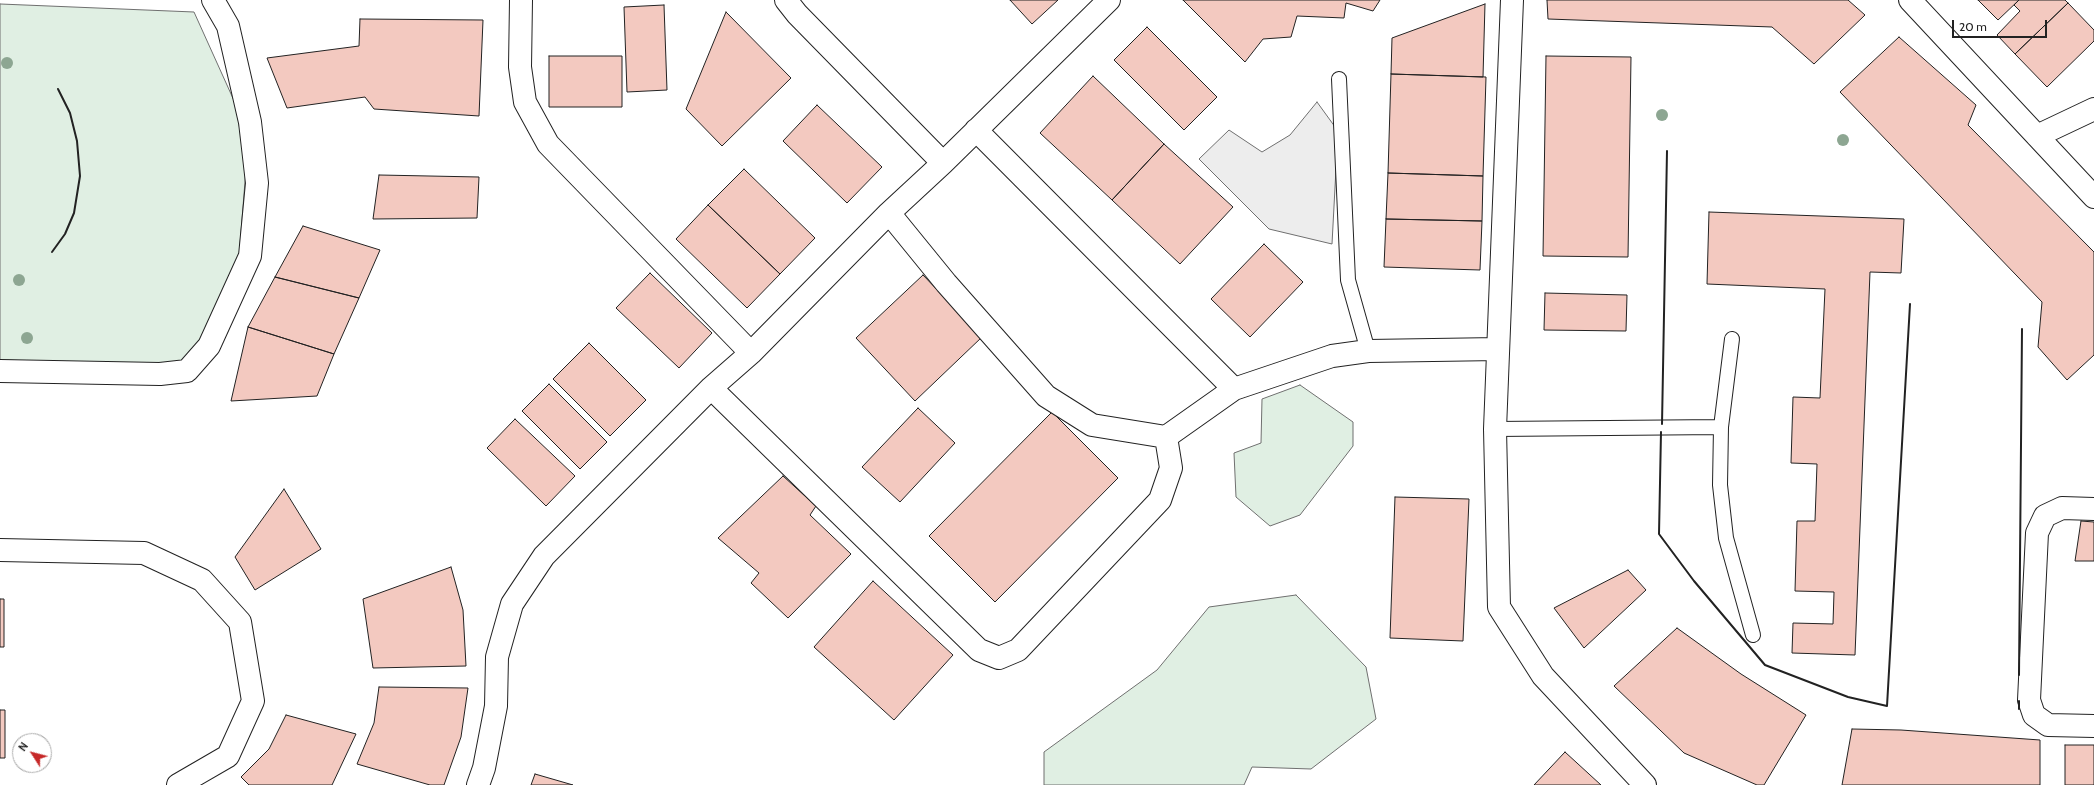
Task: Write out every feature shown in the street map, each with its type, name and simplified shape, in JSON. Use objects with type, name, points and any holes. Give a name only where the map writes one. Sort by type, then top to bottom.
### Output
[{"type":"street","points":[[0,371],[160,374],[187,371],[209,346],[250,256],[257,183],[250,122],[228,26],[214,0]]},
{"type":"street","points":[[521,0],[520,67],[525,102],[548,144],[751,353]]},
{"type":"street","points":[[786,0],[797,14],[943,163]]},
{"type":"street","points":[[478,785],[484,768],[496,706],[497,657],[512,604],[544,556],[711,388],[751,353],[889,213],[943,163],[1109,0]]},
{"type":"street","points":[[1512,0],[1495,429],[1498,607],[1543,676],[1645,785]]},
{"type":"street","points":[[1910,0],[2094,197]]},
{"type":"street","points":[[2037,136],[2094,109]]},
{"type":"street","points":[[976,130],[1234,389]]},
{"type":"street","points":[[889,213],[946,283],[1046,396],[1092,425],[1166,437],[1234,389],[1332,356],[1368,350],[1498,349]]},
{"type":"street","points":[[711,388],[979,650],[999,658],[1018,650],[1160,500],[1171,468],[1166,437]]},
{"type":"street","points":[[2094,509],[2062,508],[2045,516],[2037,533],[2029,700],[2034,715],[2048,725],[2094,726]]},
{"type":"street","points":[[0,550],[144,553],[202,580],[240,622],[253,701],[228,756],[178,785]]},
{"type":"lane","points":[[1339,80],[1348,280],[1368,350]]},
{"type":"lane","points":[[1732,338],[1721,427],[1720,485],[1726,538],[1753,634]]},
{"type":"lane","points":[[1495,429],[1721,427]]},
{"type":"green space","points":[[0,4],[194,12],[236,105],[246,169],[239,257],[198,344],[181,365],[0,360]]},
{"type":"green space","points":[[1300,385],[1353,422],[1353,446],[1300,515],[1270,526],[1236,497],[1234,453],[1261,443],[1262,399]]},
{"type":"green space","points":[[1296,595],[1366,667],[1376,719],[1311,769],[1252,767],[1244,785],[1044,785],[1044,752],[1157,670],[1209,607]]},
{"type":"shaded area","points":[[1317,102],[1338,131],[1332,244],[1269,229],[1199,159],[1229,130],[1262,152],[1290,135]]},
{"type":"building","points":[[1010,0],[1058,0],[1032,24]]},
{"type":"building","points":[[1183,0],[1380,0],[1373,11],[1346,3],[1344,18],[1297,16],[1291,37],[1263,39],[1245,62]]},
{"type":"building","points":[[1547,0],[1848,0],[1865,15],[1814,64],[1772,27],[1548,19]]},
{"type":"building","points":[[1978,0],[2019,0],[1998,20]]},
{"type":"building","points":[[2019,0],[2065,0],[2068,3],[2015,54],[1997,35],[2020,11],[2014,5]]},
{"type":"building","points":[[2068,3],[2094,30],[2094,41],[2047,87],[2015,54]]},
{"type":"building","points":[[1485,4],[1483,77],[1391,74],[1392,38]]},
{"type":"building","points":[[664,5],[667,90],[627,92],[624,7]]},
{"type":"building","points":[[726,12],[791,78],[722,146],[686,109]]},
{"type":"building","points":[[360,19],[483,20],[479,116],[374,109],[365,97],[287,108],[267,58],[359,46]]},
{"type":"building","points":[[1147,27],[1217,97],[1184,130],[1114,60]]},
{"type":"building","points":[[1899,37],[1976,105],[1968,125],[2094,252],[2094,355],[2067,380],[2038,347],[2042,302],[1840,92]]},
{"type":"building","points":[[549,56],[622,56],[622,107],[549,107]]},
{"type":"building","points":[[1546,56],[1631,57],[1628,257],[1543,256]]},
{"type":"building","points":[[1391,74],[1486,77],[1483,176],[1388,173]]},
{"type":"building","points":[[1093,76],[1164,144],[1112,200],[1040,133]]},
{"type":"building","points":[[817,105],[882,167],[847,203],[783,141]]},
{"type":"building","points":[[1164,144],[1233,207],[1180,264],[1112,200]]},
{"type":"building","points":[[744,169],[815,238],[780,274],[708,205]]},
{"type":"building","points":[[1388,173],[1483,176],[1482,221],[1386,219]]},
{"type":"building","points":[[379,175],[479,177],[477,218],[373,219]]},
{"type":"building","points":[[708,205],[780,274],[747,308],[676,239]]},
{"type":"building","points":[[1709,212],[1904,219],[1901,273],[1870,272],[1855,655],[1792,653],[1793,623],[1833,624],[1834,592],[1795,591],[1797,521],[1815,521],[1817,464],[1791,463],[1793,397],[1820,398],[1825,289],[1707,284]]},
{"type":"building","points":[[1386,219],[1482,221],[1480,270],[1384,267]]},
{"type":"building","points":[[303,226],[380,250],[359,298],[275,277]]},
{"type":"building","points":[[1264,244],[1303,282],[1250,337],[1211,299]]},
{"type":"building","points":[[650,273],[712,333],[679,368],[616,308]]},
{"type":"building","points":[[923,275],[982,337],[915,401],[856,338]]},
{"type":"building","points":[[275,277],[359,298],[334,354],[248,327]]},
{"type":"building","points":[[1545,293],[1627,295],[1626,331],[1544,330]]},
{"type":"building","points":[[248,327],[334,354],[317,396],[231,401]]},
{"type":"building","points":[[589,343],[646,400],[610,436],[553,379]]},
{"type":"building","points":[[549,384],[607,442],[580,469],[522,411]]},
{"type":"building","points":[[918,408],[955,443],[900,502],[862,467]]},
{"type":"building","points":[[1052,412],[1118,478],[995,602],[929,536]]},
{"type":"building","points":[[515,419],[575,476],[546,506],[487,448]]},
{"type":"building","points":[[783,476],[816,506],[810,515],[851,554],[788,618],[751,583],[759,573],[718,538]]},
{"type":"building","points":[[284,489],[321,549],[255,590],[235,557]]},
{"type":"building","points":[[1395,497],[1469,499],[1463,641],[1390,638]]},
{"type":"building","points":[[2081,521],[2094,522],[2094,561],[2075,561]]},
{"type":"building","points":[[451,567],[463,610],[466,666],[373,668],[363,599]]},
{"type":"building","points":[[1628,570],[1646,590],[1584,648],[1554,608]]},
{"type":"building","points":[[873,581],[953,655],[894,720],[814,647]]},
{"type":"building","points":[[0,599],[4,599],[4,647],[0,647]]},
{"type":"building","points":[[1677,628],[1741,674],[1806,715],[1764,785],[1757,785],[1684,753],[1614,686]]},
{"type":"building","points":[[379,687],[468,688],[461,737],[444,785],[430,785],[357,764],[374,723]]},
{"type":"building","points":[[0,710],[5,710],[5,758],[0,758]]},
{"type":"building","points":[[286,715],[356,734],[332,785],[249,785],[241,777],[269,749]]},
{"type":"building","points":[[1852,729],[1901,730],[2040,740],[2040,785],[1842,785]]},
{"type":"building","points":[[2065,745],[2094,745],[2094,785],[2065,785]]},
{"type":"building","points":[[1565,752],[1601,785],[1534,785]]},
{"type":"building","points":[[535,774],[573,785],[531,785]]},
{"type":"wall","points":[[52,252],[65,234],[74,213],[80,176],[77,141],[70,113],[58,89]]},
{"type":"wall","points":[[1662,424],[1667,151]]},
{"type":"wall","points":[[1661,432],[1659,534],[1694,581],[1765,665],[1848,697],[1887,706],[1910,304]]},
{"type":"wall","points":[[2019,675],[2022,329]]},
{"type":"wall","points":[[2019,701],[2019,709]]}]
